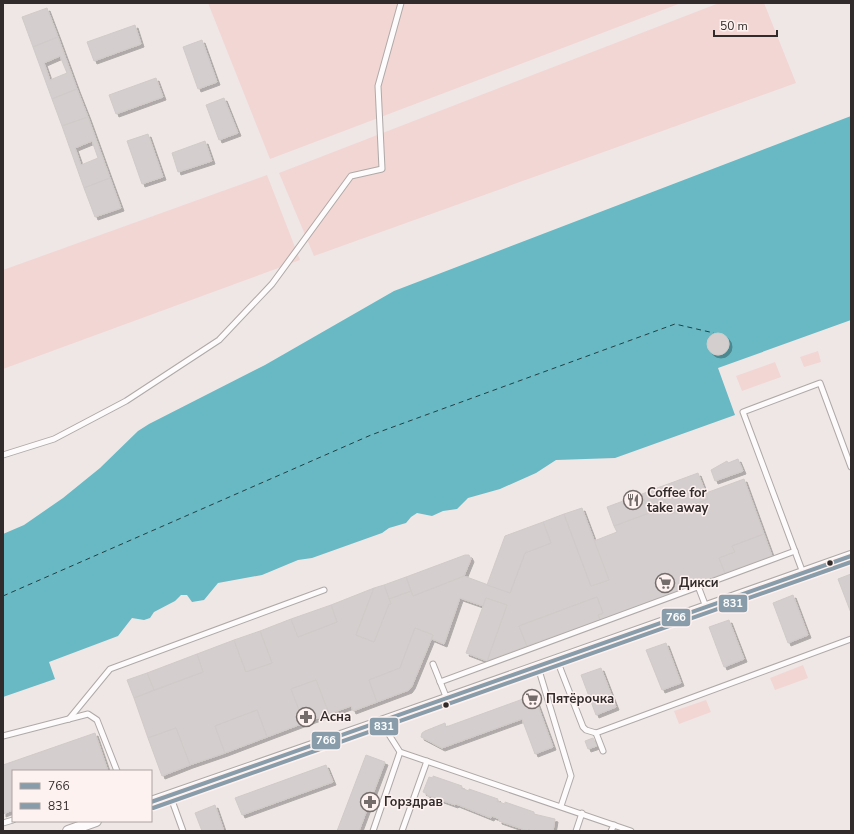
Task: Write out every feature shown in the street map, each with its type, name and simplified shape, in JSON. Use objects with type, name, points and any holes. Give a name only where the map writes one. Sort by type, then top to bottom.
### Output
[{"type":"street","points":[[152,802],[851,556]]},
{"type":"street","points":[[68,831],[93,822]]},
{"type":"lane","points":[[3,456],[54,440],[126,400],[219,340],[272,284],[351,176],[382,169],[378,86],[401,3]]},
{"type":"lane","points":[[803,573],[743,412],[820,383],[851,466]]},
{"type":"lane","points":[[440,682],[794,551]]},
{"type":"lane","points":[[698,586],[706,607]]},
{"type":"lane","points":[[69,719],[110,669],[324,590]]},
{"type":"lane","points":[[558,660],[583,727],[586,730],[596,733],[851,639]]},
{"type":"lane","points":[[433,664],[447,699]]},
{"type":"lane","points":[[538,667],[572,776],[561,806]]},
{"type":"lane","points":[[3,736],[88,714],[97,720],[117,770]]},
{"type":"lane","points":[[381,722],[400,752],[631,831]]},
{"type":"lane","points":[[596,733],[603,751]]},
{"type":"lane","points":[[373,831],[400,752]]},
{"type":"lane","points":[[402,831],[427,761]]},
{"type":"lane","points":[[170,795],[183,831]]},
{"type":"lane","points":[[576,831],[582,813]]},
{"type":"lane","points":[[612,831],[614,825]]},
{"type":"shaded area","points":[[208,3],[681,3],[270,159]]},
{"type":"shaded area","points":[[719,3],[764,3],[796,83],[314,256],[279,173]]},
{"type":"shaded area","points":[[267,175],[300,260],[3,369],[3,270]]},
{"type":"shaded area","points":[[818,351],[821,362],[804,367],[800,357]]},
{"type":"shaded area","points":[[775,362],[781,377],[742,391],[736,376]]},
{"type":"shaded area","points":[[803,665],[808,678],[775,690],[770,678]]},
{"type":"shaded area","points":[[706,700],[711,712],[679,724],[674,711]]},
{"type":"water","points":[[851,116],[851,320],[718,368],[735,415],[615,458],[556,460],[536,473],[500,489],[468,498],[457,509],[443,511],[432,516],[417,513],[406,523],[389,528],[382,533],[312,558],[298,560],[262,575],[218,583],[204,600],[192,602],[187,595],[181,595],[175,601],[154,612],[150,618],[144,620],[132,618],[118,636],[49,662],[55,679],[3,697],[3,534],[24,525],[63,498],[100,468],[138,431],[265,365],[394,291]]},
{"type":"building","points":[[47,8],[58,37],[33,47],[22,17]]},
{"type":"building","points":[[135,25],[141,44],[94,61],[87,42]]},
{"type":"building","points":[[58,37],[77,89],[52,99],[33,47]],"holes":[[[60,56],[67,73],[50,80],[44,63]]]},
{"type":"building","points":[[202,40],[217,82],[198,89],[183,47]]},
{"type":"building","points":[[156,78],[163,97],[116,114],[109,95]]},
{"type":"building","points":[[77,89],[88,117],[62,126],[52,99]]},
{"type":"building","points":[[224,98],[238,133],[219,140],[206,105]]},
{"type":"building","points":[[88,117],[110,178],[84,188],[62,126]],"holes":[[[92,141],[98,158],[81,165],[75,148]]]},
{"type":"building","points":[[148,134],[163,177],[142,184],[127,141]]},
{"type":"building","points":[[205,141],[212,161],[178,172],[172,153]]},
{"type":"building","points":[[110,178],[121,208],[95,217],[84,188]]},
{"type":"building","points":[[718,333],[726,336],[729,344],[726,352],[718,355],[710,352],[707,344],[710,336]]},
{"type":"building","points":[[738,459],[743,471],[715,481],[711,470],[727,461],[728,463]]},
{"type":"building","points":[[698,473],[708,499],[670,514],[660,487]]},
{"type":"building","points":[[744,479],[764,534],[732,546],[735,552],[719,558],[725,573],[600,620],[598,615],[603,613],[597,597],[519,626],[527,646],[487,661],[507,605],[486,598],[483,606],[460,598],[444,644],[432,639],[433,635],[415,628],[400,668],[369,680],[377,702],[353,711],[351,706],[329,714],[316,680],[291,689],[304,723],[267,737],[257,710],[215,726],[225,753],[190,765],[176,728],[148,738],[134,698],[203,672],[197,654],[234,640],[246,672],[272,663],[260,631],[291,619],[298,637],[337,622],[331,605],[374,588],[356,635],[374,642],[389,604],[391,604],[389,599],[411,591],[413,596],[464,576],[510,593],[525,553],[551,543],[543,522],[564,514],[591,586],[609,580],[594,541],[617,532],[614,526],[649,513],[642,494],[660,487],[670,514],[708,499],[706,493]]},
{"type":"building","points":[[642,494],[649,513],[614,526],[607,507]]},
{"type":"building","points":[[582,508],[609,580],[591,586],[564,514]]},
{"type":"building","points":[[543,522],[551,543],[525,553],[510,593],[487,585],[505,536]]},
{"type":"building","points":[[764,534],[772,556],[725,573],[719,558],[735,552],[732,546]]},
{"type":"building","points":[[465,555],[469,555],[471,559],[464,576],[413,596],[406,577]]},
{"type":"building","points":[[851,574],[851,613],[838,579]]},
{"type":"building","points":[[406,577],[411,591],[389,599],[384,585]]},
{"type":"building","points":[[384,585],[391,604],[389,604],[374,642],[356,635],[374,588]]},
{"type":"building","points":[[793,595],[808,635],[788,643],[773,603]]},
{"type":"building","points":[[597,597],[603,613],[598,615],[600,620],[527,646],[519,626]]},
{"type":"building","points":[[486,598],[507,605],[487,661],[466,653]]},
{"type":"building","points":[[331,605],[337,622],[298,637],[291,619]]},
{"type":"building","points":[[729,620],[744,659],[724,667],[709,627]]},
{"type":"building","points":[[415,628],[433,635],[412,686],[409,690],[377,702],[369,680],[400,668]]},
{"type":"building","points":[[260,631],[272,663],[246,672],[234,640]]},
{"type":"building","points":[[666,643],[681,683],[662,690],[646,650]]},
{"type":"building","points":[[197,654],[203,672],[154,690],[147,673]]},
{"type":"building","points":[[601,668],[616,707],[596,715],[581,675]]},
{"type":"building","points":[[147,673],[154,690],[134,698],[127,680]]},
{"type":"building","points":[[316,680],[329,714],[304,723],[291,689]]},
{"type":"building","points":[[534,695],[553,747],[535,754],[522,719],[442,748],[421,737],[422,733],[425,731],[445,723],[446,727]]},
{"type":"building","points":[[257,710],[267,737],[225,753],[215,726]]},
{"type":"building","points":[[176,728],[190,765],[162,776],[148,738]]},
{"type":"building","points":[[95,733],[108,770],[12,770],[12,810],[3,814],[3,765]]},
{"type":"building","points":[[593,738],[597,746],[588,749],[585,741]]},
{"type":"building","points":[[366,755],[385,762],[359,831],[337,831]]},
{"type":"building","points":[[326,765],[333,782],[242,815],[235,798]]},
{"type":"building","points":[[433,776],[462,786],[461,788],[469,791],[469,789],[498,799],[497,802],[505,804],[505,802],[534,812],[534,814],[555,819],[553,831],[531,831],[529,829],[528,831],[499,821],[499,819],[492,816],[491,818],[456,804],[455,805],[427,795],[423,792],[429,777],[433,778]]},
{"type":"building","points":[[215,805],[224,831],[202,831],[195,813]]},
{"type":"ferry route","points":[[3,596],[371,435],[675,324],[714,333]]},
{"type":"transit line","name":"766","points":[[152,802],[851,556]]},
{"type":"transit line","name":"831","points":[[153,808],[851,562]]},
{"type":"place","name":"Coffee for take away","points":[[633,500]]},
{"type":"place","name":"Дикси","points":[[665,583]]},
{"type":"place","name":"Пятёрочка","points":[[532,699]]},
{"type":"place","name":"Асна","points":[[306,717]]},
{"type":"place","name":"Горздрав","points":[[370,802]]}]
